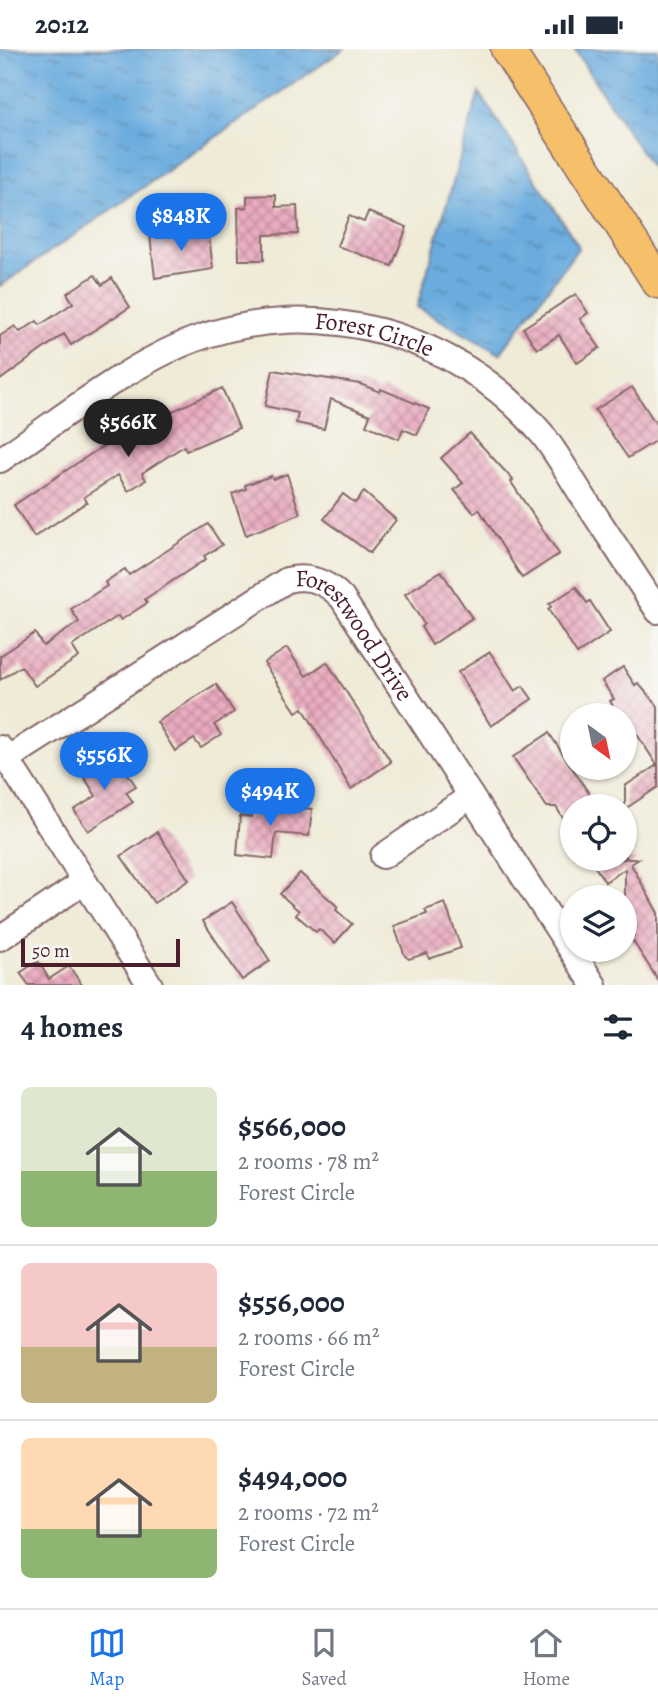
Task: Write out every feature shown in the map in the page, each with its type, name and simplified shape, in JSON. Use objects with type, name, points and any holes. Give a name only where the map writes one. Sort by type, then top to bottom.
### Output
[{"type":"main road","points":[[507,49],[658,282]]},
{"type":"street","name":"Forest Circle","points":[[0,460],[145,364],[192,341],[245,324],[292,320],[341,322],[386,331],[429,347],[468,368],[507,397],[543,435],[658,611]]},
{"type":"street","name":"Forestwood Drive","points":[[4,754],[287,580],[301,577],[331,586],[342,598],[594,985]]},
{"type":"street","points":[[4,754],[150,985]]},
{"type":"street","points":[[383,856],[471,796]]},
{"type":"street","points":[[0,938],[84,882]]},
{"type":"water","points":[[0,49],[344,49],[0,286]]},
{"type":"water","points":[[574,49],[658,49],[658,178]]},
{"type":"water","points":[[479,92],[579,247],[500,354],[417,307]]},
{"type":"building","points":[[276,195],[276,207],[297,206],[298,234],[264,235],[264,260],[239,260],[238,208],[247,207],[247,196]]},
{"type":"building","points":[[368,212],[407,227],[392,266],[337,246],[349,216],[364,222]]},
{"type":"building","points":[[208,228],[213,269],[155,278],[150,235]]},
{"type":"building","points":[[95,275],[102,285],[112,278],[130,307],[71,345],[64,334],[0,380],[0,336],[15,326],[20,332],[37,321],[40,325],[73,303],[67,293]]},
{"type":"building","points":[[576,294],[588,313],[580,319],[600,348],[577,363],[559,335],[537,349],[523,328]]},
{"type":"building","points":[[273,370],[360,384],[380,392],[381,389],[429,409],[417,435],[403,429],[399,439],[366,425],[370,415],[331,399],[324,429],[296,423],[298,413],[265,406]]},
{"type":"building","points":[[632,387],[658,427],[658,439],[628,458],[595,410]]},
{"type":"building","points":[[222,388],[239,428],[186,451],[184,446],[142,473],[146,480],[128,491],[118,475],[84,497],[87,502],[34,537],[14,505],[115,438]]},
{"type":"building","points":[[470,433],[513,480],[511,482],[559,554],[522,578],[479,509],[474,513],[454,490],[463,483],[441,458]]},
{"type":"building","points":[[287,474],[300,514],[246,535],[232,494],[246,489],[245,485],[271,476],[273,479]]},
{"type":"building","points":[[364,492],[396,520],[370,553],[324,519],[343,494],[355,503]]},
{"type":"building","points":[[208,524],[222,545],[204,556],[206,559],[145,599],[147,603],[121,620],[118,616],[72,646],[79,657],[35,686],[21,666],[0,680],[0,656],[35,633],[43,646],[79,622],[71,609],[107,586],[105,582],[125,569],[129,575]]},
{"type":"building","points":[[441,571],[472,618],[432,645],[421,627],[424,624],[405,594]]},
{"type":"building","points":[[576,587],[587,603],[590,601],[610,632],[577,654],[548,609],[551,607],[549,604]]},
{"type":"building","points":[[287,648],[306,676],[327,662],[391,762],[351,789],[303,708],[296,712],[264,663]]},
{"type":"building","points":[[490,652],[515,691],[523,686],[532,699],[491,726],[458,672]]},
{"type":"building","points":[[623,667],[635,685],[638,683],[658,706],[658,787],[637,801],[637,794],[625,794],[625,786],[637,781],[637,778],[657,765],[637,734],[637,703],[611,703],[610,701],[614,699],[602,681]]},
{"type":"building","points":[[216,684],[234,712],[214,725],[221,735],[201,748],[194,739],[175,751],[157,722]]},
{"type":"building","points":[[549,733],[560,750],[560,781],[581,781],[589,794],[560,794],[560,813],[556,807],[547,807],[513,757]]},
{"type":"building","points":[[100,753],[113,773],[123,767],[136,786],[126,792],[133,802],[88,831],[74,810],[96,796],[78,767]]},
{"type":"building","points":[[253,803],[312,809],[309,836],[276,833],[273,859],[237,855],[240,816],[252,817]]},
{"type":"building","points":[[157,832],[189,880],[154,903],[121,856]]},
{"type":"building","points":[[598,871],[622,871],[605,882]]},
{"type":"building","points":[[625,871],[635,871],[658,913],[658,980],[637,947],[637,885],[625,885]]},
{"type":"building","points":[[300,873],[338,907],[336,910],[352,924],[335,943],[319,929],[316,932],[296,915],[299,911],[280,894]]},
{"type":"building","points":[[232,902],[270,961],[242,980],[203,921]]},
{"type":"building","points":[[445,903],[461,948],[429,959],[427,953],[409,959],[405,956],[394,926],[427,914],[425,910]]},
{"type":"building","points":[[38,961],[49,979],[69,966],[82,985],[29,985],[20,973]]}]
